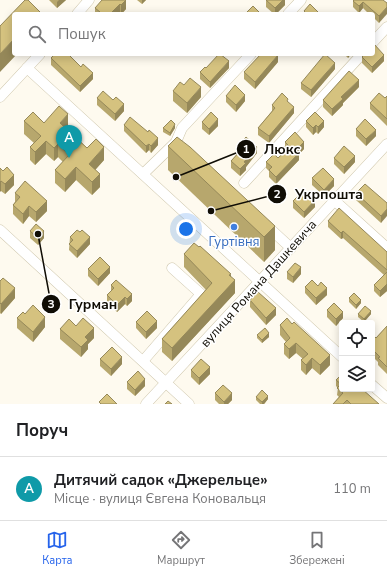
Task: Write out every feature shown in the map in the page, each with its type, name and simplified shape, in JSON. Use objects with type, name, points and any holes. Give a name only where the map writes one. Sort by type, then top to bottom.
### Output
[{"type":"street","points":[[79,12],[90,0]]},
{"type":"street","points":[[290,12],[301,0]]},
{"type":"street","points":[[375,40],[387,27]]},
{"type":"street","points":[[0,97],[38,56]]},
{"type":"street","points":[[143,174],[179,145],[182,128],[249,56]]},
{"type":"street","points":[[244,183],[360,56]]},
{"type":"street","points":[[27,68],[341,356]]},
{"type":"street","name":"вулиця Романа Дашкевича","points":[[146,404],[387,144]]},
{"type":"street","points":[[334,200],[387,248]]},
{"type":"street","points":[[256,216],[291,248]]},
{"type":"street","points":[[0,230],[189,404]]},
{"type":"street","points":[[143,361],[201,294],[172,268]]},
{"type":"street","points":[[375,387],[387,398]]},
{"type":"building","points":[[25,0],[28,0],[40,12],[13,12]]},
{"type":"building","points":[[102,0],[126,0],[112,12],[100,12],[95,8]]},
{"type":"building","points":[[266,0],[283,0],[275,8]]},
{"type":"building","points":[[383,0],[387,3],[387,7],[379,16],[363,2],[359,6],[353,1]]},
{"type":"building","points":[[310,4],[318,12],[305,12],[304,11]]},
{"type":"building","points":[[253,6],[259,12],[247,12]]},
{"type":"building","points":[[12,14],[12,41],[0,54],[0,26]]},
{"type":"building","points":[[375,45],[384,55],[372,67],[362,57],[375,56]]},
{"type":"building","points":[[53,56],[70,56],[81,67],[83,64],[93,73],[80,86],[51,58]]},
{"type":"building","points":[[217,56],[223,56],[229,61],[210,82],[200,72],[205,67],[206,68]]},
{"type":"building","points":[[259,56],[277,56],[255,82],[244,72]]},
{"type":"building","points":[[323,56],[327,56],[335,63],[311,90],[301,83]]},
{"type":"building","points":[[349,71],[359,80],[341,97],[343,99],[332,109],[323,100]]},
{"type":"building","points":[[190,78],[201,87],[187,103],[173,91],[180,82],[184,85]]},
{"type":"building","points":[[235,85],[245,95],[236,105],[226,96]]},
{"type":"building","points":[[103,91],[113,100],[116,97],[124,104],[115,114],[97,98]]},
{"type":"building","points":[[282,93],[288,99],[287,101],[294,107],[269,136],[258,128],[275,108],[272,105]]},
{"type":"building","points":[[379,93],[385,98],[387,96],[387,119],[370,103]]},
{"type":"building","points":[[59,106],[68,114],[60,123],[87,148],[96,139],[104,147],[89,164],[100,174],[92,182],[76,167],[65,179],[55,170],[69,155],[58,144],[54,148],[46,141],[35,152],[30,147],[41,136],[24,121],[33,112],[44,123]]},
{"type":"building","points":[[211,112],[218,119],[209,129],[202,122]]},
{"type":"building","points":[[315,112],[324,121],[318,127],[316,125],[313,128],[306,121]]},
{"type":"building","points":[[130,117],[158,138],[151,146],[149,144],[146,146],[124,125]]},
{"type":"building","points":[[365,119],[376,130],[366,139],[356,129]]},
{"type":"building","points":[[171,120],[175,124],[170,133],[163,128]]},
{"type":"building","points":[[295,132],[304,142],[296,150],[299,153],[276,177],[269,170],[272,167],[266,162],[274,154],[278,158],[290,147],[285,142]]},
{"type":"building","points":[[177,137],[190,147],[275,226],[264,237],[168,146]]},
{"type":"building","points":[[246,137],[257,147],[240,169],[231,161],[242,149],[238,146]]},
{"type":"building","points":[[344,146],[355,156],[344,167],[334,158]]},
{"type":"building","points":[[7,167],[14,175],[5,184],[1,181],[0,182],[0,168],[3,171]]},
{"type":"building","points":[[323,168],[334,179],[324,190],[312,178]]},
{"type":"building","points":[[25,181],[47,201],[36,212],[29,206],[23,214],[13,205],[20,197],[15,193]]},
{"type":"building","points":[[365,184],[387,203],[387,209],[381,216],[356,193]]},
{"type":"building","points":[[304,190],[315,200],[304,212],[293,201]]},
{"type":"building","points":[[339,208],[387,252],[387,270],[343,231],[341,233],[328,221]]},
{"type":"building","points":[[36,224],[44,231],[38,238],[30,231]]},
{"type":"building","points":[[77,230],[80,232],[82,230],[90,237],[77,251],[69,244],[73,240],[70,237]]},
{"type":"building","points":[[194,243],[199,247],[200,246],[231,274],[229,275],[235,280],[172,348],[162,339],[212,283],[184,254]]},
{"type":"building","points":[[100,257],[110,267],[98,279],[88,269]]},
{"type":"building","points":[[295,263],[301,267],[293,277],[287,272]]},
{"type":"building","points":[[387,272],[387,284],[380,291],[374,285]]},
{"type":"building","points":[[3,278],[15,288],[1,304],[0,281]]},
{"type":"building","points":[[116,280],[132,294],[127,299],[125,297],[117,305],[107,295],[114,288],[111,285]]},
{"type":"building","points":[[312,280],[318,286],[321,282],[327,288],[316,298],[305,287]]},
{"type":"building","points":[[258,292],[276,308],[266,318],[250,300]]},
{"type":"building","points":[[354,293],[361,300],[356,305],[349,298]]},
{"type":"building","points":[[334,303],[343,312],[336,319],[327,310]]},
{"type":"building","points":[[33,305],[45,317],[33,332],[17,318],[23,312],[25,314]]},
{"type":"building","points":[[365,306],[371,311],[364,319],[358,314]]},
{"type":"building","points":[[147,311],[157,321],[146,332],[136,322]]},
{"type":"building","points":[[83,318],[94,328],[85,337],[88,340],[81,347],[60,329],[69,319],[76,326]]},
{"type":"building","points":[[287,318],[292,324],[294,322],[330,355],[320,365],[312,358],[306,365],[301,360],[308,354],[296,343],[289,349],[284,344],[290,338],[280,325]]},
{"type":"building","points":[[387,326],[387,367],[378,358],[380,357],[375,352],[375,337],[376,338]]},
{"type":"building","points":[[265,328],[269,333],[262,340],[257,335]]},
{"type":"building","points":[[112,347],[122,357],[111,369],[100,359]]},
{"type":"building","points":[[201,359],[210,367],[199,378],[191,370]]},
{"type":"building","points":[[138,371],[145,379],[135,390],[127,382]]},
{"type":"building","points":[[223,385],[232,393],[224,402],[215,393]]},
{"type":"building","points":[[262,390],[268,396],[262,402],[256,397]]},
{"type":"building","points":[[342,392],[365,392],[379,404],[351,404],[347,400],[343,404],[333,404],[343,393]]},
{"type":"building","points":[[107,394],[117,404],[101,404],[99,402]]},
{"type":"building","points":[[168,401],[172,404],[165,404]]},
{"type":"place","name":"Дитячий садок «Джерельце»","points":[[69,158]]},
{"type":"place","name":"Люкс","points":[[176,177]]},
{"type":"place","name":"Укрпошта","points":[[211,211]]},
{"type":"place","name":"Гуртівня","points":[[234,227]]},
{"type":"place","name":"Гурман","points":[[38,234]]}]
